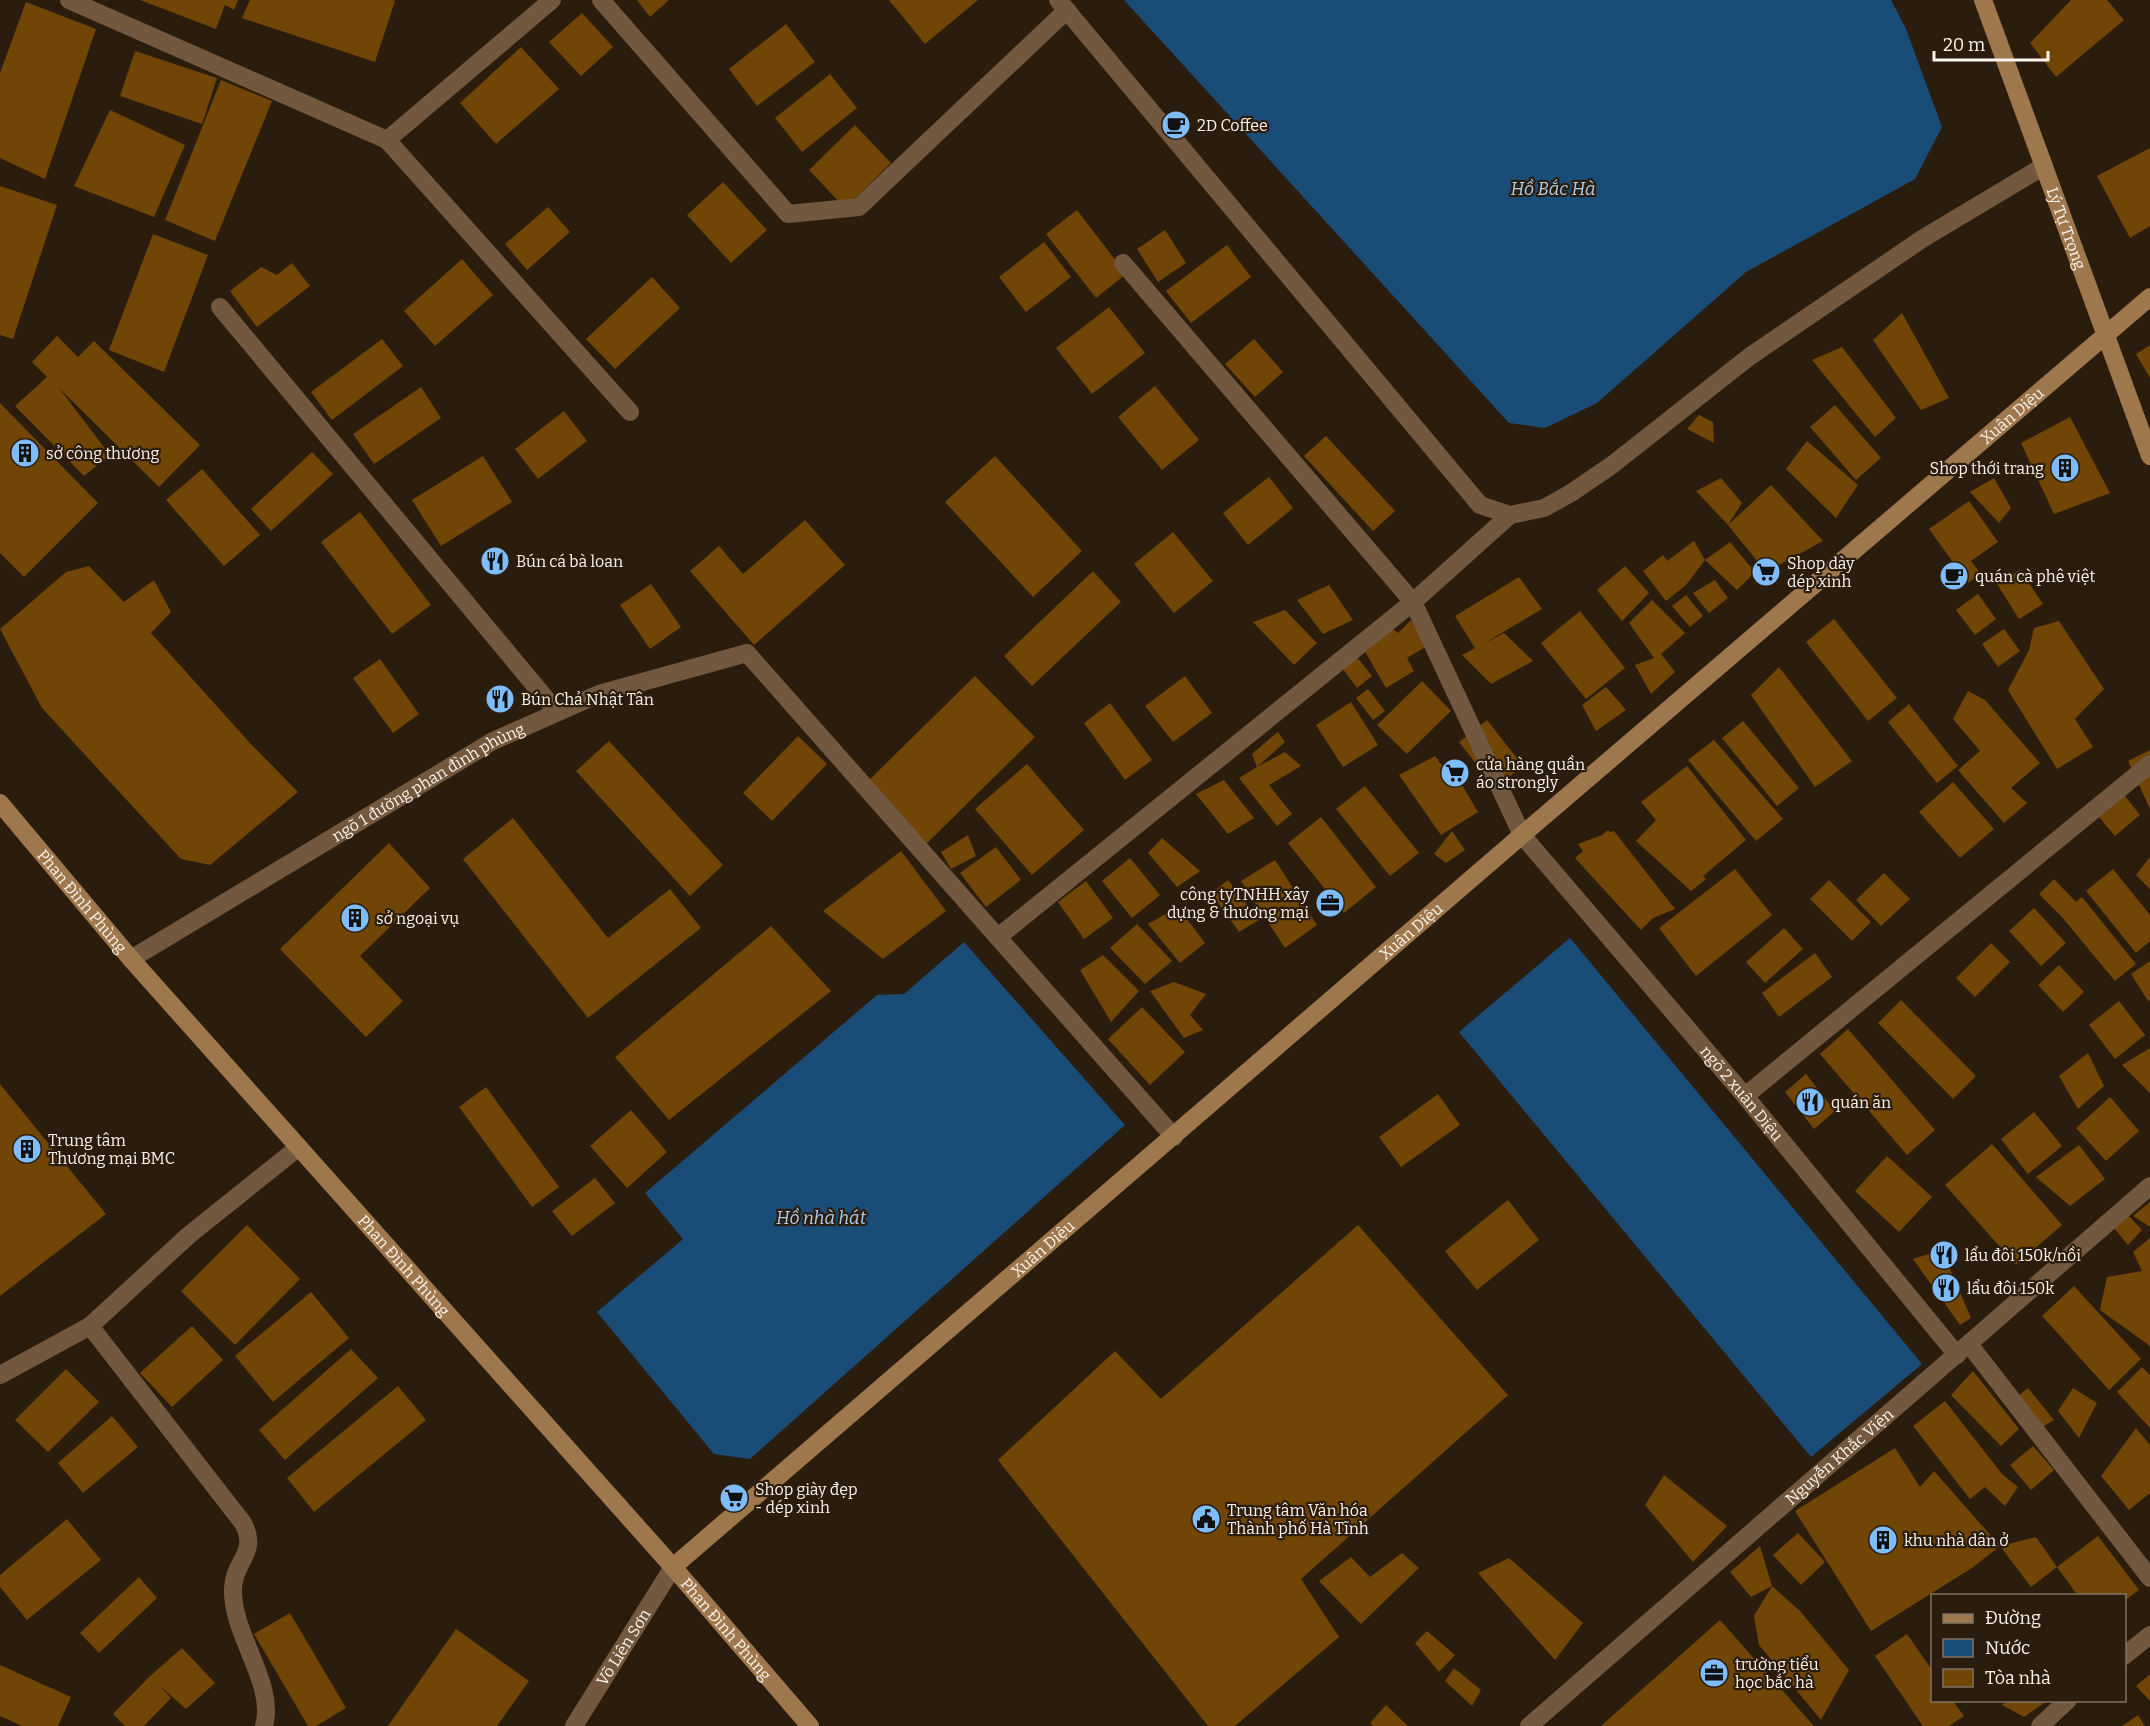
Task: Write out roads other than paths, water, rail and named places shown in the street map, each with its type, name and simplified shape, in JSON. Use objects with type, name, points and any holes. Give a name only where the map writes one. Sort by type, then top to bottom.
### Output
[{"type":"street","points":[[69,0],[387,140],[630,412]]},
{"type":"street","points":[[387,140],[552,0]]},
{"type":"street","points":[[601,0],[788,214],[859,207],[1062,5],[1480,505],[1510,514],[1544,508],[1571,493],[1612,465],[1749,357],[1922,239],[2044,166]]},
{"type":"street","name":"Lý Tự Trọng","points":[[1983,0],[2150,456]]},
{"type":"street","name":"ngõ 2 xuân Diệu","points":[[1123,263],[1413,602],[1522,835],[1963,1350],[2150,1578]]},
{"type":"street","name":"Xuân Diệu","points":[[673,1567],[2150,297]]},
{"type":"street","points":[[220,307],[557,712]]},
{"type":"street","points":[[1174,1137],[998,937],[1413,602],[1510,514]]},
{"type":"street","name":"ngõ 1 đường phan đình phùng","points":[[131,959],[493,741],[599,694],[747,653],[998,937]]},
{"type":"street","points":[[1745,1096],[2150,764]]},
{"type":"street","name":"Phan Đình Phùng","points":[[0,802],[131,959],[673,1567],[810,1726]]},
{"type":"street","points":[[0,1375],[90,1326],[189,1234],[299,1147]]},
{"type":"street","name":"Nguyễn Khắc Viện","points":[[1529,1726],[2150,1186]]},
{"type":"street","points":[[90,1326],[249,1533],[250,1547],[234,1579],[233,1592],[237,1620],[266,1701],[267,1716],[264,1726]]},
{"type":"street","name":"Võ Liên Sơn","points":[[574,1726],[673,1567]]},
{"type":"street","points":[[2126,1654],[2150,1635]]},
{"type":"street","points":[[2040,1726],[2067,1702]]},
{"type":"water","name":"Hồ Bắc Hà","points":[[1124,0],[1891,0],[1906,29],[1942,127],[1915,179],[1746,272],[1597,403],[1545,428],[1509,423]]},
{"type":"water","points":[[1570,938],[1922,1364],[1811,1457],[1459,1032]]},
{"type":"water","name":"Hồ nhà hát","points":[[964,942],[1125,1125],[750,1459],[714,1454],[597,1312],[683,1239],[645,1193],[877,995],[904,994]]},
{"type":"place","name":"2D Coffee","points":[[1176,125]]},
{"type":"place","name":"sở công thương","points":[[25,453]]},
{"type":"place","name":"Shop thới trang","points":[[2065,468]]},
{"type":"place","name":"Bún cá bà loan","points":[[495,561]]},
{"type":"place","name":"Shop dày dép xinh","points":[[1766,572]]},
{"type":"place","name":"quán cà phê việt","points":[[1954,576]]},
{"type":"place","name":"Bún Chả Nhật Tân","points":[[500,699]]},
{"type":"place","name":"cửa hàng quần áo strongly","points":[[1455,773]]},
{"type":"place","name":"công tyTNHH xây dựng & thương mại","points":[[1330,903]]},
{"type":"place","name":"sở ngoại vụ","points":[[355,918]]},
{"type":"place","name":"quán ăn","points":[[1810,1102]]},
{"type":"place","name":"Trung tâm Thương mại BMC","points":[[27,1149]]},
{"type":"place","name":"lẩu đôi 150k/nồi","points":[[1944,1255]]},
{"type":"place","name":"lẩu đôi 150k","points":[[1946,1288]]},
{"type":"place","name":"Shop giày đẹp - dép xinh","points":[[734,1498]]},
{"type":"place","name":"Trung tâm Văn hóa Thành phố Hà Tĩnh","points":[[1206,1519]]},
{"type":"place","name":"khu nhà dân ở","points":[[1883,1540]]},
{"type":"place","name":"trường tiểu học bắc hà","points":[[1714,1673]]}]
